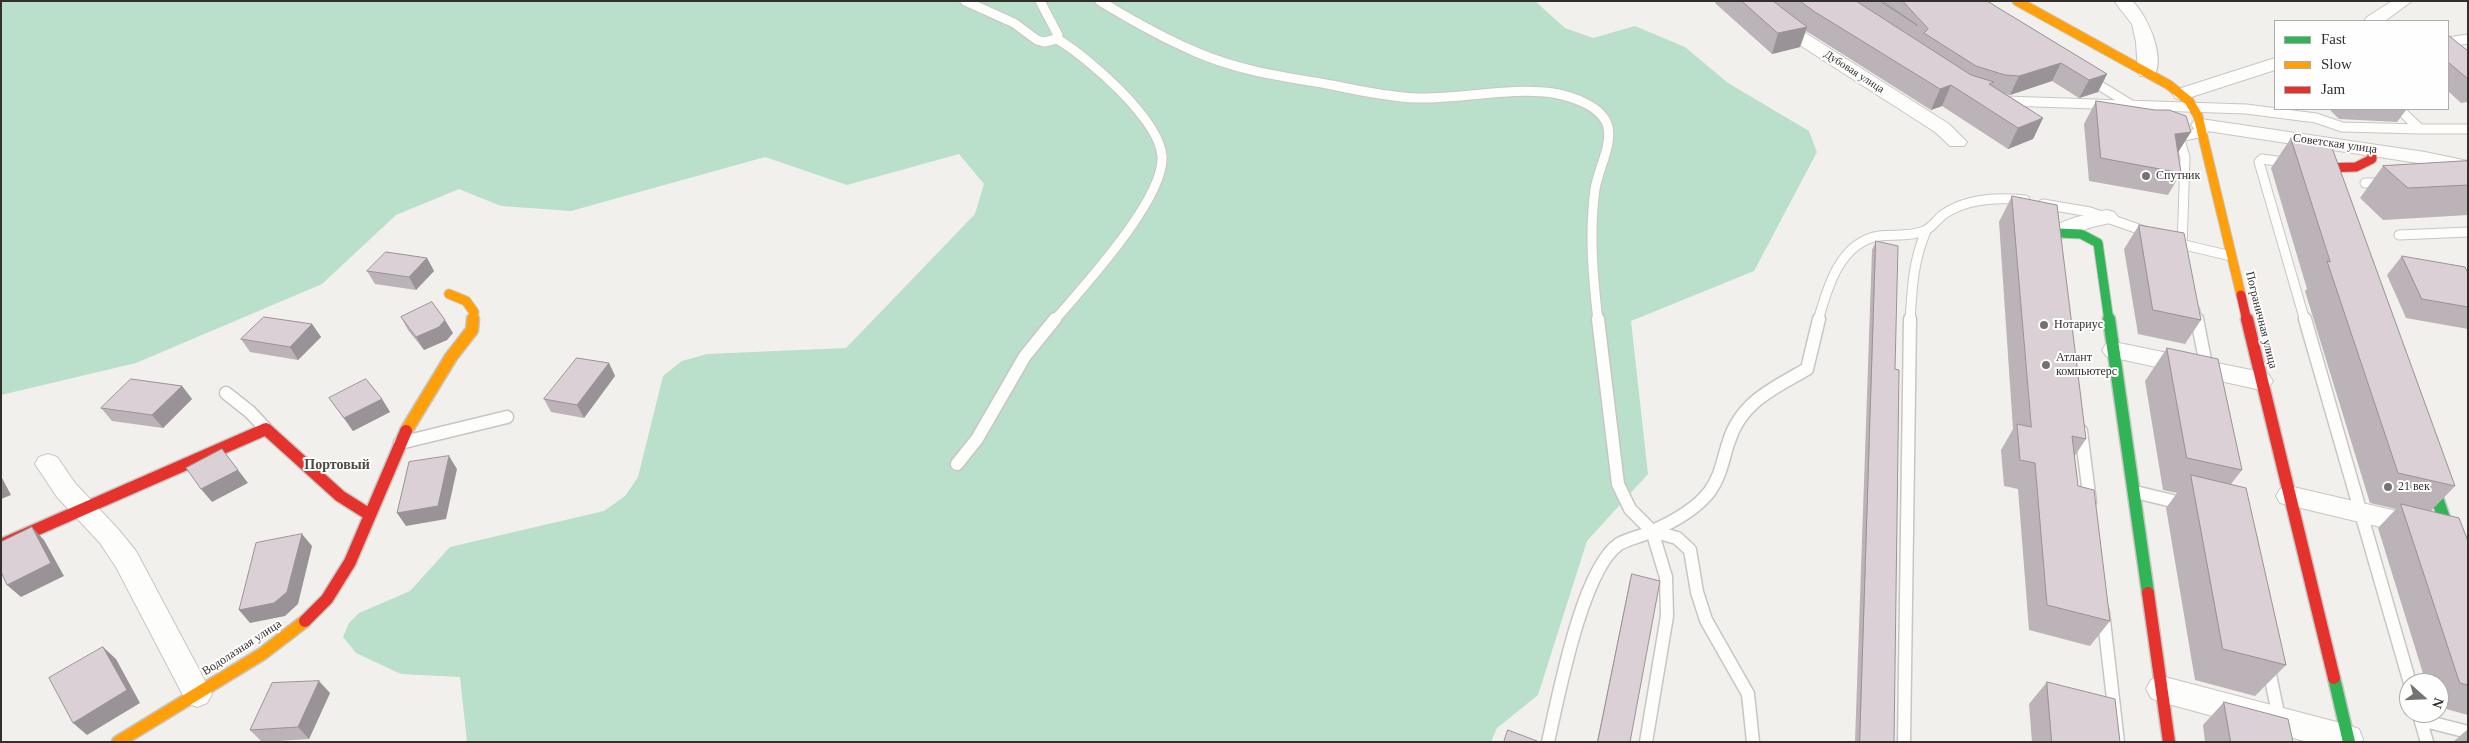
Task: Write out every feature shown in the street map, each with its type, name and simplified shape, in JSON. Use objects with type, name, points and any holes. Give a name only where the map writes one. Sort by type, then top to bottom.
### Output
[{"type":"street","name":"Дубовая улица","points":[[1751,1],[1801,38],[1942,128],[1957,142]]},
{"type":"street","points":[[2017,1],[2147,72],[2195,115],[2274,65]]},
{"type":"street","points":[[2122,1],[2137,17],[2146,36],[2147,72]]},
{"type":"street","points":[[2375,20],[2404,1]]},
{"type":"street","name":"Советская улица","points":[[2195,115],[2468,167]]},
{"type":"street","name":"Пограничная улица","points":[[2195,115],[2348,740]]},
{"type":"street","points":[[2314,167],[2356,167],[2372,159],[2372,150]]},
{"type":"street","points":[[2314,167],[2332,196]]},
{"type":"street","points":[[2058,238],[2086,221],[2108,217]]},
{"type":"street","points":[[2058,238],[2081,234],[2098,243],[2169,742]]},
{"type":"street","name":"Водолазная улица","points":[[118,742],[262,654],[300,626],[327,599],[350,562],[398,443],[451,357],[472,330],[474,312],[466,300],[450,294]]},
{"type":"street","points":[[2114,350],[2208,374],[2261,381]]},
{"type":"street","points":[[1,545],[266,429],[340,496],[370,514]]},
{"type":"street","points":[[2423,458],[2468,586]]},
{"type":"street","points":[[48,464],[66,490],[109,536],[126,559],[197,694]]},
{"type":"street","points":[[2289,496],[2449,533]]},
{"type":"street","points":[[2161,689],[2282,731],[2348,740]]},
{"type":"lane","points":[[965,1],[1014,23],[1037,40],[1051,42],[1057,39]]},
{"type":"lane","points":[[1040,1],[1058,34],[1057,39]]},
{"type":"lane","points":[[1100,1],[1144,27],[1198,52],[1260,72],[1378,94],[1415,98],[1452,98],[1529,92],[1552,93],[1571,97],[1588,105],[1603,116],[1608,127],[1608,142],[1598,173],[1595,191],[1591,262],[1618,484],[1630,509],[1652,531],[1666,577],[1668,616],[1646,742]]},
{"type":"lane","points":[[957,464],[972,449],[997,402],[1025,356],[1129,229],[1155,184],[1160,170],[1162,156],[1150,124],[1140,111],[1084,55],[1057,39]]},
{"type":"lane","points":[[2449,42],[2468,39]]},
{"type":"lane","points":[[2077,72],[2135,106]]},
{"type":"lane","points":[[1995,100],[2038,104],[2135,106],[2195,115],[2246,109],[2316,118],[2342,127],[2468,129]]},
{"type":"lane","points":[[2401,110],[2420,129]]},
{"type":"lane","points":[[2185,264],[2181,245],[2185,157],[2179,137],[2195,115]]},
{"type":"lane","points":[[2314,167],[2272,159],[2262,159],[2259,162],[2407,673]]},
{"type":"lane","points":[[2365,183],[2393,183]]},
{"type":"lane","points":[[1904,742],[1908,377],[1912,299],[1917,252],[1926,231],[1941,216],[1960,205],[1986,199],[2017,199],[2108,217],[2181,245],[2231,256]]},
{"type":"lane","points":[[1548,742],[1560,685],[1581,614],[1603,560],[1617,545],[1652,531],[1704,499],[1718,480],[1736,422],[1752,403],[1807,369],[1824,302],[1839,263],[1852,246],[1865,239],[1926,231]]},
{"type":"lane","points":[[2399,235],[2468,232]]},
{"type":"lane","points":[[2191,293],[2208,374]]},
{"type":"lane","points":[[226,393],[250,412],[266,429]]},
{"type":"lane","points":[[398,443],[507,417]]},
{"type":"lane","points":[[2080,419],[2092,517]]},
{"type":"lane","points":[[2134,491],[2200,507]]},
{"type":"lane","points":[[1652,531],[1677,538],[1690,550],[1697,592],[1706,620],[1748,694],[1753,742]]},
{"type":"lane","points":[[2101,595],[2118,742]]},
{"type":"lane","points":[[2266,652],[2282,731]]},
{"type":"lane","points":[[2422,723],[2427,742]]},
{"type":"lane","points":[[2441,723],[2468,732]]},
{"type":"green space","points":[[1,1],[1535,1],[1565,28],[1593,38],[1635,26],[1685,47],[1728,83],[1809,131],[1817,152],[1754,271],[1631,321],[1648,474],[1587,541],[1538,695],[1497,728],[1491,742],[467,742],[460,677],[401,674],[356,653],[343,637],[349,623],[359,613],[410,591],[450,547],[604,511],[625,496],[638,477],[663,376],[682,361],[707,354],[846,348],[975,214],[984,184],[959,154],[847,185],[765,157],[571,211],[501,206],[459,189],[396,215],[322,284],[136,363],[1,395]]},
{"type":"building","points":[[1742,1],[1773,1],[1807,27],[1778,33]]},
{"type":"building","points":[[1800,1],[1856,1],[1971,75],[1994,82],[1989,84],[2043,118],[2018,128],[1951,85],[1940,89]]},
{"type":"building","points":[[1880,1],[1882,1],[1917,25]]},
{"type":"building","points":[[1903,1],[1987,1],[2107,74],[2089,80],[2061,63],[2019,76],[2005,75],[1976,66],[1924,33],[1928,29]]},
{"type":"building","points":[[2449,36],[2468,51],[2468,79],[2449,63]]},
{"type":"building","points":[[2096,101],[2155,110],[2169,110],[2186,116],[2191,132],[2175,134],[2181,173],[2101,158]]},
{"type":"building","points":[[2291,138],[2331,145],[2455,486],[2398,473],[2327,261],[2330,262]]},
{"type":"building","points":[[2468,161],[2468,185],[2408,188],[2383,166]]},
{"type":"building","points":[[2012,196],[2057,205],[2086,439],[2072,436],[2078,486],[2094,490],[2110,621],[2047,605],[2035,463],[2020,460],[2017,424],[2031,427]]},
{"type":"building","points":[[2139,225],[2184,233],[2201,320],[2153,310]]},
{"type":"building","points":[[1876,241],[1898,246],[1895,369],[1899,370],[1894,742],[1860,742]]},
{"type":"building","points":[[386,252],[427,258],[409,277],[367,271]]},
{"type":"building","points":[[2402,256],[2465,267],[2468,273],[2468,307],[2422,299]]},
{"type":"building","points":[[432,302],[445,320],[439,327],[416,337],[401,317]]},
{"type":"building","points":[[264,317],[312,324],[290,347],[241,339]]},
{"type":"building","points":[[2167,348],[2218,359],[2242,470],[2187,458]]},
{"type":"building","points":[[577,358],[609,363],[577,405],[544,399]]},
{"type":"building","points":[[131,379],[182,386],[152,415],[101,408]]},
{"type":"building","points":[[366,379],[382,399],[344,418],[329,398]]},
{"type":"building","points":[[222,449],[238,470],[201,489],[186,468]]},
{"type":"building","points":[[449,456],[438,506],[397,513],[409,462]]},
{"type":"building","points":[[2191,475],[2246,488],[2286,665],[2223,649]]},
{"type":"building","points":[[2401,504],[2459,518],[2468,541],[2468,685],[2460,683]]},
{"type":"building","points":[[32,527],[51,563],[7,585],[1,572],[1,542]]},
{"type":"building","points":[[302,534],[287,592],[274,603],[239,610],[256,543]]},
{"type":"building","points":[[1632,574],[1660,581],[1630,742],[1598,742]]},
{"type":"building","points":[[103,647],[127,690],[73,723],[49,678]]},
{"type":"building","points":[[319,681],[298,727],[250,730],[272,683]]},
{"type":"building","points":[[2047,682],[2115,699],[2120,742],[2052,742]]},
{"type":"building","points":[[2224,702],[2288,719],[2293,742],[2231,742]]},
{"type":"building","points":[[1508,730],[1537,741],[1537,742],[1504,742]]},
{"type":"traffic: fast","points":[[2058,233],[2081,234],[2098,243],[2148,593]]},
{"type":"traffic: fast","points":[[2426,467],[2468,586]]},
{"type":"traffic: fast","points":[[2334,678],[2349,742]]},
{"type":"traffic: slow","points":[[2017,1],[2169,85],[2189,101],[2198,116],[2241,295]]},
{"type":"traffic: slow","points":[[406,431],[451,357],[472,330],[474,312],[466,301],[449,294]]},
{"type":"traffic: slow","points":[[118,742],[262,654],[305,621]]},
{"type":"traffic: jam","points":[[2329,188],[2322,168],[2356,167],[2372,159],[2372,150]]},
{"type":"traffic: jam","points":[[2241,295],[2334,678]]},
{"type":"traffic: jam","points":[[1,545],[266,429],[340,496],[370,515]]},
{"type":"traffic: jam","points":[[305,621],[327,599],[350,562],[399,443],[406,431]]},
{"type":"traffic: jam","points":[[2148,593],[2169,742]]},
{"type":"place","name":"Спутник","points":[[2146,176]]},
{"type":"place","name":"Нотариус","points":[[2044,325]]},
{"type":"place","name":"Атлант компьютерс","points":[[2046,365]]},
{"type":"place","name":"21 век","points":[[2388,487]]},
{"type":"district","name":"Портовый","points":[[337,465]]}]
